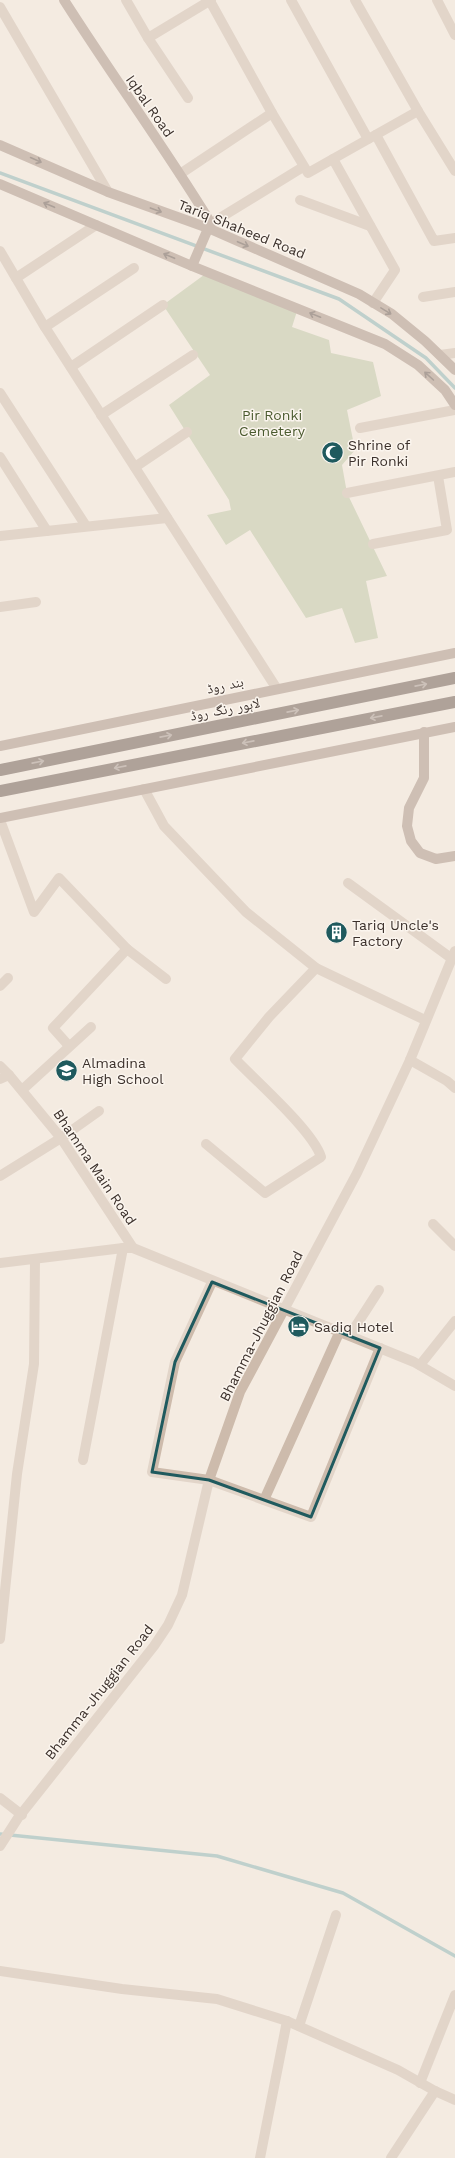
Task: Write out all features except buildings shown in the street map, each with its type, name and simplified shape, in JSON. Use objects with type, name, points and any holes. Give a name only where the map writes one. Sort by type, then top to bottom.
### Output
[{"type":"highway","name":"لاہور رنگ روڈ","points":[[0,770],[455,678]]},
{"type":"highway","points":[[0,791],[455,702]]},
{"type":"main road","name":"Iqbal Road","points":[[64,0],[109,71],[180,174],[208,229]]},
{"type":"main road","name":"Tariq Shaheed Road","points":[[0,145],[108,192],[208,229],[359,294],[392,314],[440,355],[455,370]]},
{"type":"main road","points":[[0,184],[385,344],[418,365],[445,390],[455,405]]},
{"type":"main road","points":[[193,264],[208,229]]},
{"type":"main road","name":"بند روڈ","points":[[0,746],[455,653]]},
{"type":"main road","points":[[0,819],[424,732],[455,727]]},
{"type":"main road","points":[[424,732],[424,778],[408,808],[407,826],[412,841],[420,852],[436,859],[455,856]]},
{"type":"street","points":[[126,0],[148,38],[188,98]]},
{"type":"street","points":[[148,38],[199,3],[210,0],[272,114],[308,173],[418,111]]},
{"type":"street","points":[[291,0],[434,241],[455,238]]},
{"type":"street","points":[[355,0],[418,111],[454,167]]},
{"type":"street","points":[[437,0],[455,35]]},
{"type":"street","points":[[0,7],[108,192]]},
{"type":"street","points":[[180,174],[272,114]]},
{"type":"street","points":[[333,159],[396,270],[373,303]]},
{"type":"street","points":[[208,229],[303,167]]},
{"type":"street","points":[[300,200],[370,226]]},
{"type":"street","points":[[16,278],[96,225]]},
{"type":"street","points":[[0,251],[45,327],[277,689]]},
{"type":"street","points":[[45,327],[134,268]]},
{"type":"street","points":[[423,297],[455,292]]},
{"type":"street","points":[[71,367],[163,305]]},
{"type":"street","points":[[440,355],[455,353]]},
{"type":"street","points":[[101,415],[193,355]]},
{"type":"street","points":[[0,393],[86,526]]},
{"type":"street","points":[[360,428],[455,410]]},
{"type":"street","points":[[135,467],[187,432]]},
{"type":"street","points":[[0,457],[47,531]]},
{"type":"street","points":[[347,494],[455,472]]},
{"type":"street","points":[[373,544],[447,530],[438,476]]},
{"type":"street","points":[[0,536],[167,518]]},
{"type":"street","points":[[0,607],[36,602]]},
{"type":"street","points":[[144,789],[164,826],[246,912],[316,968],[425,1020]]},
{"type":"street","points":[[0,819],[34,912],[59,878],[127,949],[166,979]]},
{"type":"street","points":[[348,883],[453,955]]},
{"type":"street","points":[[69,1046],[53,1028],[127,949]]},
{"type":"street","name":"Bhamma-Jhuggian Road","points":[[0,1846],[20,1817],[154,1646],[168,1625],[182,1595],[209,1480],[240,1392],[357,1173],[410,1060],[425,1020],[453,955]]},
{"type":"street","points":[[206,1144],[265,1193],[321,1158],[319,1151],[309,1134],[235,1059],[270,1017],[316,968]]},
{"type":"street","points":[[0,986],[8,978]]},
{"type":"street","points":[[22,1090],[91,1027]]},
{"type":"street","points":[[410,1060],[447,1081],[455,1088]]},
{"type":"street","name":"Bhamma Main Road","points":[[0,1066],[5,1077],[22,1090],[61,1138],[133,1248]]},
{"type":"street","points":[[0,1176],[61,1138],[99,1111]]},
{"type":"street","points":[[433,1224],[455,1246]]},
{"type":"street","points":[[83,1460],[123,1248]]},
{"type":"street","points":[[0,1263],[133,1248],[212,1282],[284,1308],[345,1333],[420,1365],[453,1382]]},
{"type":"street","points":[[0,1639],[17,1474],[34,1364],[35,1260]]},
{"type":"street","points":[[212,1282],[175,1362],[152,1472],[209,1480],[311,1517],[380,1348]]},
{"type":"street","points":[[264,1500],[345,1333],[379,1290]]},
{"type":"street","points":[[420,1365],[455,1321]]},
{"type":"street","points":[[0,1798],[20,1817]]},
{"type":"street","points":[[299,2026],[336,1915]]},
{"type":"street","points":[[0,1971],[122,1989],[217,1998],[299,2026],[398,2070],[435,2092],[455,2100]]},
{"type":"street","points":[[420,2083],[455,1995]]},
{"type":"street","points":[[260,2158],[287,2021]]},
{"type":"street","points":[[391,2158],[435,2092]]},
{"type":"highlighted area","points":[[212,1282],[380,1348],[311,1517],[209,1480],[152,1472],[175,1362]]},
{"type":"green space","name":"Pir Ronki Cemetery","points":[[208,272],[298,308],[292,327],[329,340],[331,353],[373,362],[381,396],[347,410],[355,450],[342,465],[347,493],[387,576],[366,581],[378,638],[355,643],[342,608],[306,618],[250,530],[226,545],[207,515],[231,510],[229,500],[169,405],[210,375],[163,305]]},
{"type":"waterway","points":[[0,173],[339,299],[426,358],[455,388]]},
{"type":"waterway","points":[[0,1834],[217,1856],[343,1893],[455,1956]]},
{"type":"place","name":"Shrine of Pir Ronki","points":[[333,453]]},
{"type":"place","name":"Tariq Uncle's Factory","points":[[336,933]]},
{"type":"place","name":"Almadina High School","points":[[67,1071]]},
{"type":"place","name":"Sadiq Hotel","points":[[299,1327]]}]
